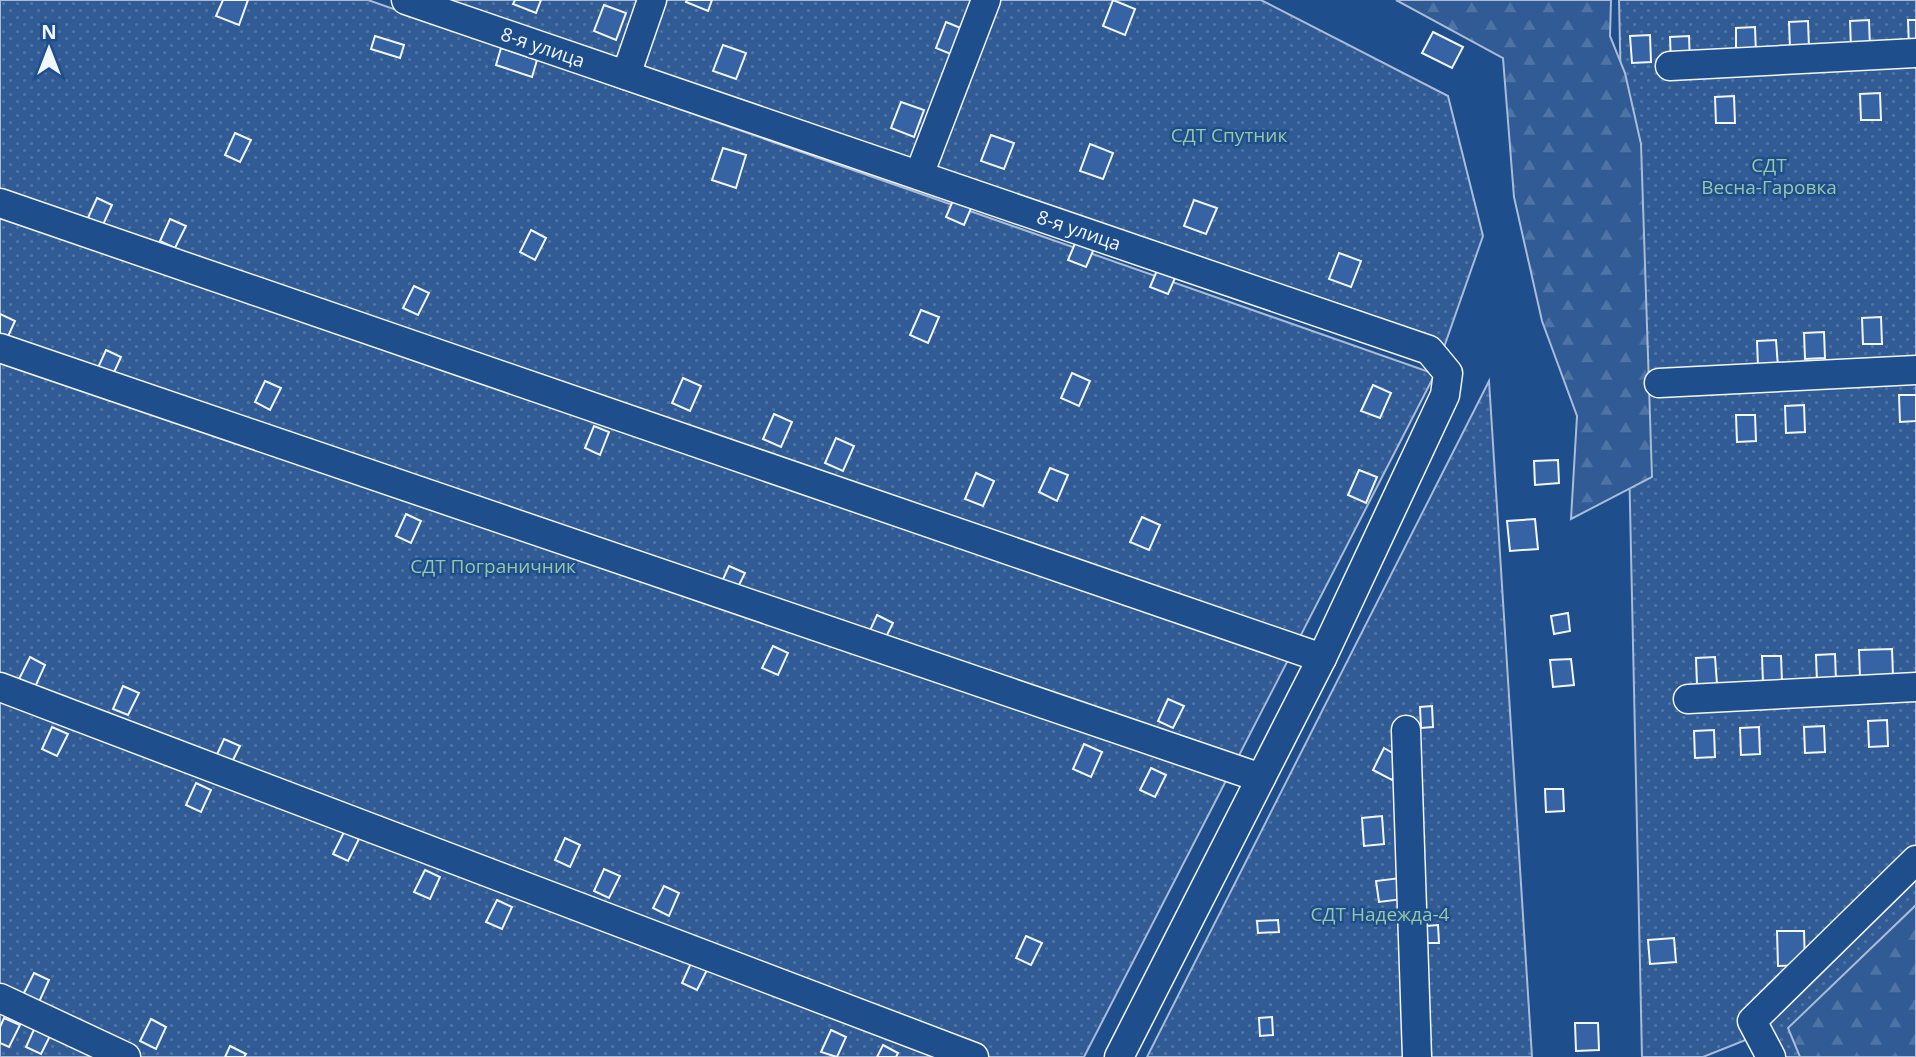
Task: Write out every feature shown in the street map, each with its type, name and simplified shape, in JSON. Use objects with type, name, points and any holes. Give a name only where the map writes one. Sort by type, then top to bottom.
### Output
[{"type":"street","name":"8-я улица","points":[[406,0],[1429,350],[1448,373],[1445,395],[1322,658],[1119,1057]]},
{"type":"street","points":[[626,75],[652,0]]},
{"type":"street","points":[[919,175],[986,0]]},
{"type":"street","points":[[1670,66],[1916,53]]},
{"type":"street","points":[[0,203],[1322,658]]},
{"type":"street","points":[[0,348],[1261,778]]},
{"type":"street","points":[[1659,383],[1916,370]]},
{"type":"street","points":[[0,687],[974,1057]]},
{"type":"street","points":[[1688,699],[1916,687]]},
{"type":"street","points":[[1406,730],[1417,1057]]},
{"type":"street","points":[[1771,1057],[1752,1021],[1916,860]]},
{"type":"street","points":[[0,998],[126,1057]]},
{"type":"green space","name":"СДТ Пограничник","points":[[0,0],[368,0],[1435,374],[1084,1057],[0,1057]]},
{"type":"green space","name":"СДТ Спутник","points":[[423,0],[1261,0],[1448,96],[1483,236],[1443,350]]},
{"type":"green space","points":[[1396,0],[1611,0],[1610,36],[1625,73],[1641,144],[1652,477],[1571,519],[1577,416],[1542,321],[1514,197],[1503,58]]},
{"type":"green space","name":"СДТ Весна-Гаровка","points":[[1619,0],[1916,0],[1916,1057],[1758,1057],[1748,1039],[1703,1057],[1642,1057]]},
{"type":"green space","name":"СДТ Надежда-4","points":[[1489,381],[1532,1057],[1147,1057]]},
{"type":"green space","points":[[1916,905],[1916,1057],[1800,1057],[1788,1028]]},
{"type":"building","points":[[223,0],[248,0],[239,25],[216,16]]},
{"type":"building","points":[[515,0],[541,0],[536,13],[513,4]]},
{"type":"building","points":[[712,0],[708,11],[686,2]]},
{"type":"building","points":[[1113,0],[1135,9],[1125,35],[1103,26]]},
{"type":"building","points":[[604,5],[626,13],[616,40],[594,31]]},
{"type":"building","points":[[1869,20],[1870,47],[1851,48],[1850,21]]},
{"type":"building","points":[[1908,20],[1916,20],[1916,47],[1909,47]]},
{"type":"building","points":[[1808,21],[1809,48],[1790,48],[1789,22]]},
{"type":"building","points":[[946,22],[968,31],[958,57],[936,48]]},
{"type":"building","points":[[1755,27],[1756,54],[1736,55],[1736,28]]},
{"type":"building","points":[[1433,32],[1463,47],[1452,68],[1422,53]]},
{"type":"building","points":[[1650,35],[1651,62],[1632,63],[1630,36]]},
{"type":"building","points":[[375,36],[404,45],[400,58],[371,49]]},
{"type":"building","points":[[1689,36],[1690,63],[1671,64],[1670,37]]},
{"type":"building","points":[[723,45],[746,53],[736,79],[713,71]]},
{"type":"building","points":[[501,48],[537,60],[532,77],[496,65]]},
{"type":"building","points":[[1880,93],[1881,120],[1861,120],[1860,94]]},
{"type":"building","points":[[1734,96],[1735,123],[1716,123],[1715,97]]},
{"type":"building","points":[[901,102],[924,110],[914,137],[891,128]]},
{"type":"building","points":[[235,133],[251,140],[240,162],[225,155]]},
{"type":"building","points":[[991,135],[1014,143],[1004,169],[981,161]]},
{"type":"building","points":[[1090,144],[1113,153],[1103,179],[1080,171]]},
{"type":"building","points":[[723,148],[746,155],[736,188],[712,180]]},
{"type":"building","points":[[957,191],[975,199],[964,225],[946,217]]},
{"type":"building","points":[[97,198],[112,205],[102,227],[87,220]]},
{"type":"building","points":[[1194,200],[1217,208],[1206,234],[1184,226]]},
{"type":"building","points":[[170,219],[186,226],[175,248],[160,241]]},
{"type":"building","points":[[531,230],[546,238],[535,260],[520,252]]},
{"type":"building","points":[[1079,234],[1097,242],[1086,267],[1068,260]]},
{"type":"building","points":[[1339,253],[1361,261],[1351,287],[1329,279]]},
{"type":"building","points":[[1161,261],[1179,269],[1168,294],[1150,287]]},
{"type":"building","points":[[414,286],[429,293],[418,315],[403,308]]},
{"type":"building","points":[[921,310],[939,317],[928,343],[910,335]]},
{"type":"building","points":[[0,314],[15,321],[5,343],[0,341]]},
{"type":"building","points":[[1881,317],[1882,344],[1863,344],[1862,318]]},
{"type":"building","points":[[1824,332],[1825,358],[1805,359],[1804,333]]},
{"type":"building","points":[[1776,340],[1778,367],[1758,367],[1757,341]]},
{"type":"building","points":[[106,350],[121,357],[111,379],[96,372]]},
{"type":"building","points":[[1072,373],[1090,381],[1079,406],[1061,398]]},
{"type":"building","points":[[683,378],[701,386],[690,411],[672,403]]},
{"type":"building","points":[[265,381],[281,388],[270,410],[255,402]]},
{"type":"building","points":[[1373,385],[1391,393],[1380,418],[1361,411]]},
{"type":"building","points":[[1899,395],[1916,395],[1916,421],[1900,422]]},
{"type":"building","points":[[1804,405],[1805,432],[1786,433],[1785,406]]},
{"type":"building","points":[[774,414],[792,422],[781,447],[763,439]]},
{"type":"building","points":[[1736,415],[1755,415],[1756,441],[1737,442]]},
{"type":"building","points":[[594,426],[609,432],[600,455],[585,448]]},
{"type":"building","points":[[836,438],[854,446],[843,471],[825,463]]},
{"type":"building","points":[[1558,460],[1559,483],[1535,485],[1534,461]]},
{"type":"building","points":[[1050,468],[1068,475],[1057,501],[1039,492]]},
{"type":"building","points":[[1359,470],[1377,477],[1366,503],[1348,495]]},
{"type":"building","points":[[976,473],[994,481],[983,506],[965,499]]},
{"type":"building","points":[[406,514],[421,521],[411,543],[396,536]]},
{"type":"building","points":[[1142,517],[1160,525],[1149,550],[1130,542]]},
{"type":"building","points":[[1535,519],[1538,549],[1510,551],[1507,521]]},
{"type":"building","points":[[729,566],[745,573],[734,595],[719,588]]},
{"type":"building","points":[[1568,613],[1570,631],[1554,634],[1551,616]]},
{"type":"building","points":[[877,615],[893,623],[882,645],[867,637]]},
{"type":"building","points":[[773,646],[788,653],[778,675],[762,668]]},
{"type":"building","points":[[1892,649],[1893,676],[1860,677],[1859,650]]},
{"type":"building","points":[[1835,654],[1836,681],[1817,682],[1816,655]]},
{"type":"building","points":[[1762,656],[1781,656],[1782,682],[1763,683]]},
{"type":"building","points":[[30,657],[45,665],[35,687],[19,679]]},
{"type":"building","points":[[1715,657],[1717,684],[1697,685],[1696,658]]},
{"type":"building","points":[[1571,659],[1574,685],[1553,687],[1550,660]]},
{"type":"building","points":[[123,686],[139,693],[128,715],[113,709]]},
{"type":"building","points":[[1168,699],[1184,706],[1173,728],[1158,721]]},
{"type":"building","points":[[1432,706],[1433,727],[1421,728],[1420,707]]},
{"type":"building","points":[[1887,720],[1888,746],[1869,747],[1868,721]]},
{"type":"building","points":[[1824,726],[1825,752],[1805,753],[1804,727]]},
{"type":"building","points":[[52,727],[68,734],[57,756],[42,749]]},
{"type":"building","points":[[1759,727],[1760,754],[1741,755],[1740,728]]},
{"type":"building","points":[[1714,730],[1715,757],[1695,758],[1694,731]]},
{"type":"building","points":[[224,739],[240,746],[229,768],[214,761]]},
{"type":"building","points":[[1084,744],[1102,752],[1091,777],[1073,769]]},
{"type":"building","points":[[1384,748],[1403,759],[1392,780],[1373,770]]},
{"type":"building","points":[[1151,768],[1166,775],[1155,797],[1140,790]]},
{"type":"building","points":[[196,783],[211,790],[201,812],[186,805]]},
{"type":"building","points":[[1545,789],[1563,789],[1564,811],[1546,812]]},
{"type":"building","points":[[1382,816],[1384,844],[1364,846],[1362,818]]},
{"type":"building","points":[[344,832],[359,839],[348,861],[333,854]]},
{"type":"building","points":[[565,838],[580,845],[570,867],[555,860]]},
{"type":"building","points":[[604,869],[620,876],[609,898],[594,891]]},
{"type":"building","points":[[425,870],[440,877],[430,899],[414,892]]},
{"type":"building","points":[[1400,878],[1403,899],[1379,902],[1376,881]]},
{"type":"building","points":[[664,886],[679,893],[669,916],[653,908]]},
{"type":"building","points":[[497,900],[512,907],[502,929],[486,922]]},
{"type":"building","points":[[1278,920],[1279,932],[1258,933],[1257,921]]},
{"type":"building","points":[[1438,925],[1439,943],[1427,943],[1426,926]]},
{"type":"building","points":[[1777,931],[1804,931],[1805,965],[1778,966]]},
{"type":"building","points":[[1026,936],[1042,943],[1031,965],[1016,958]]},
{"type":"building","points":[[1674,938],[1676,962],[1650,964],[1648,940]]},
{"type":"building","points":[[692,961],[708,968],[697,990],[682,983]]},
{"type":"building","points":[[34,973],[49,980],[39,1002],[23,995]]},
{"type":"building","points":[[1272,1017],[1273,1035],[1260,1036],[1259,1018]]},
{"type":"building","points":[[4,1018],[20,1025],[9,1047],[0,1043],[0,1027]]},
{"type":"building","points":[[151,1019],[166,1027],[156,1049],[140,1041]]},
{"type":"building","points":[[1575,1023],[1598,1023],[1599,1050],[1576,1051]]},
{"type":"building","points":[[36,1025],[52,1032],[41,1054],[26,1047]]},
{"type":"building","points":[[831,1030],[846,1037],[837,1057],[821,1052]]},
{"type":"building","points":[[883,1045],[898,1053],[896,1057],[877,1057]]},
{"type":"building","points":[[230,1046],[246,1054],[244,1057],[225,1057]]}]
